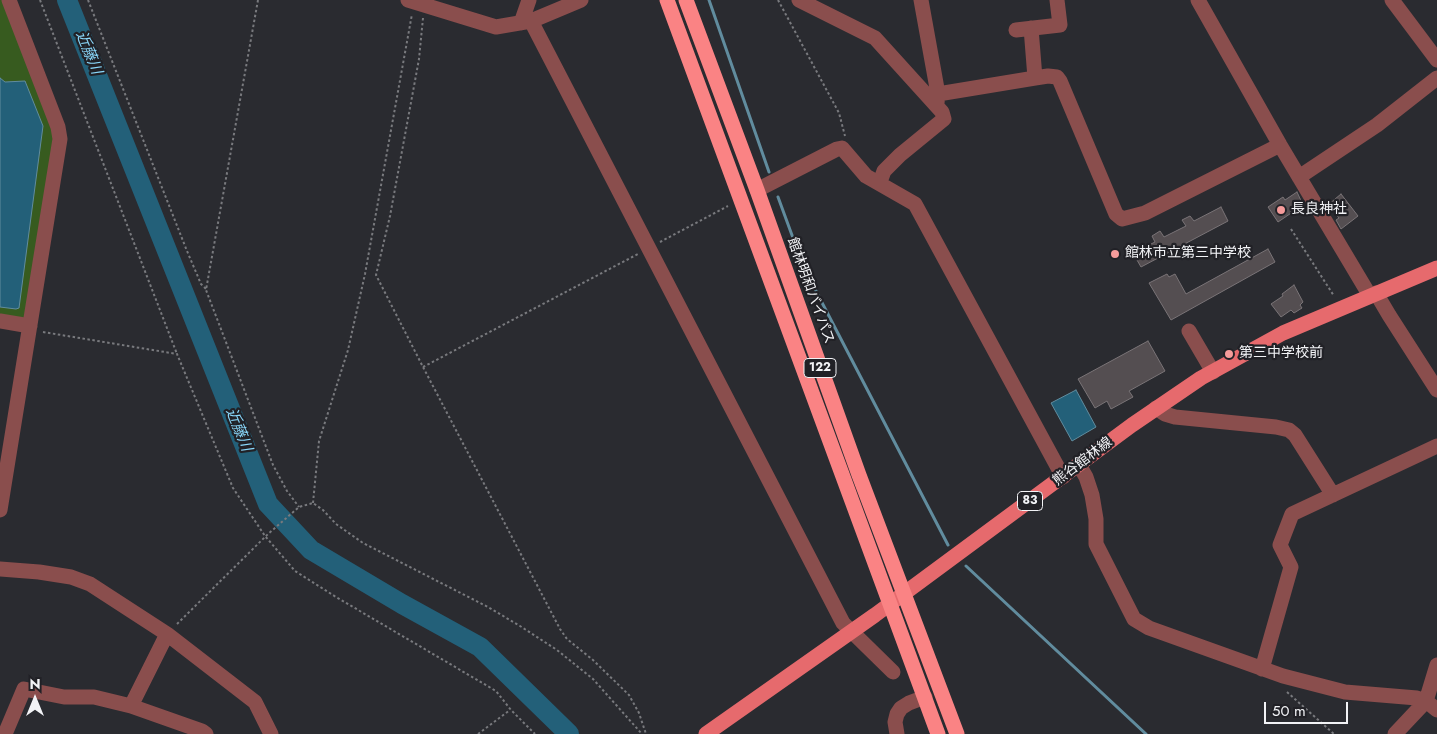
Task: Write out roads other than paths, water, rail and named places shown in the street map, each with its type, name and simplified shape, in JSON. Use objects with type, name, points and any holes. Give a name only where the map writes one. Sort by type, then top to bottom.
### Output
[{"type":"highway","name":"122","points":[[667,0],[938,734]]},
{"type":"highway","name":"館林明和バイパス","points":[[686,0],[757,190],[858,475],[957,734]]},
{"type":"main road","name":"熊谷館林線","points":[[706,734],[905,594],[1156,408],[1213,372],[1283,333],[1437,268]]},
{"type":"street","points":[[0,510],[6,439],[33,328],[60,139],[58,127],[9,0]]},
{"type":"street","points":[[529,0],[526,22],[648,249],[838,615],[843,623],[893,672]]},
{"type":"street","points":[[416,2],[496,27],[526,22],[581,0]]},
{"type":"street","points":[[799,0],[875,38],[938,99]]},
{"type":"street","points":[[880,182],[884,171],[900,155],[944,119],[938,99],[922,0]]},
{"type":"street","points":[[1035,78],[1023,29],[1060,25],[1057,0]]},
{"type":"street","points":[[1198,0],[1280,146],[1373,294],[1437,390]]},
{"type":"street","points":[[1392,0],[1437,60]]},
{"type":"street","points":[[938,99],[1035,78],[1054,76],[1060,81],[1116,214],[1122,220],[1145,214],[1280,146]]},
{"type":"street","points":[[1299,177],[1377,125],[1437,78]]},
{"type":"street","points":[[757,190],[842,148],[866,176],[910,200],[918,208],[1056,468],[1063,477]]},
{"type":"street","points":[[0,321],[33,328]]},
{"type":"street","points":[[1189,331],[1213,372]]},
{"type":"street","points":[[1156,408],[1165,414],[1175,417],[1276,427],[1288,430],[1295,435],[1333,495]]},
{"type":"street","points":[[1262,668],[1291,566],[1280,545],[1292,514],[1437,446]]},
{"type":"street","points":[[1079,466],[1086,477],[1092,495],[1096,518],[1096,544],[1134,619],[1149,628],[1283,676],[1345,692],[1417,698],[1431,706]]},
{"type":"street","points":[[0,569],[39,572],[71,577],[84,582],[167,634],[255,702],[270,734]]},
{"type":"street","points":[[131,706],[167,634]]},
{"type":"street","points":[[1396,734],[1431,706],[1437,665]]},
{"type":"street","points":[[5,734],[24,689],[64,697],[94,697],[131,706],[206,734]]},
{"type":"street","points":[[897,734],[895,722],[901,708],[925,697]]},
{"type":"water","points":[[0,78],[5,82],[25,81],[43,126],[19,308],[16,309],[0,307]]},
{"type":"water","points":[[1076,390],[1096,427],[1072,441],[1051,403]]},
{"type":"waterway","name":"近藤川","points":[[67,0],[268,504],[311,550],[402,604],[480,647],[569,734]]},
{"type":"waterway","points":[[709,0],[769,172]]},
{"type":"waterway","points":[[778,197],[804,268],[948,545]]},
{"type":"waterway","points":[[966,566],[1146,734]]},
{"type":"place","name":"長良神社","points":[[1281,210]]},
{"type":"place","name":"館林市立第三中学校","points":[[1115,254]]},
{"type":"place","name":"第三中学校前","points":[[1229,354]]}]
